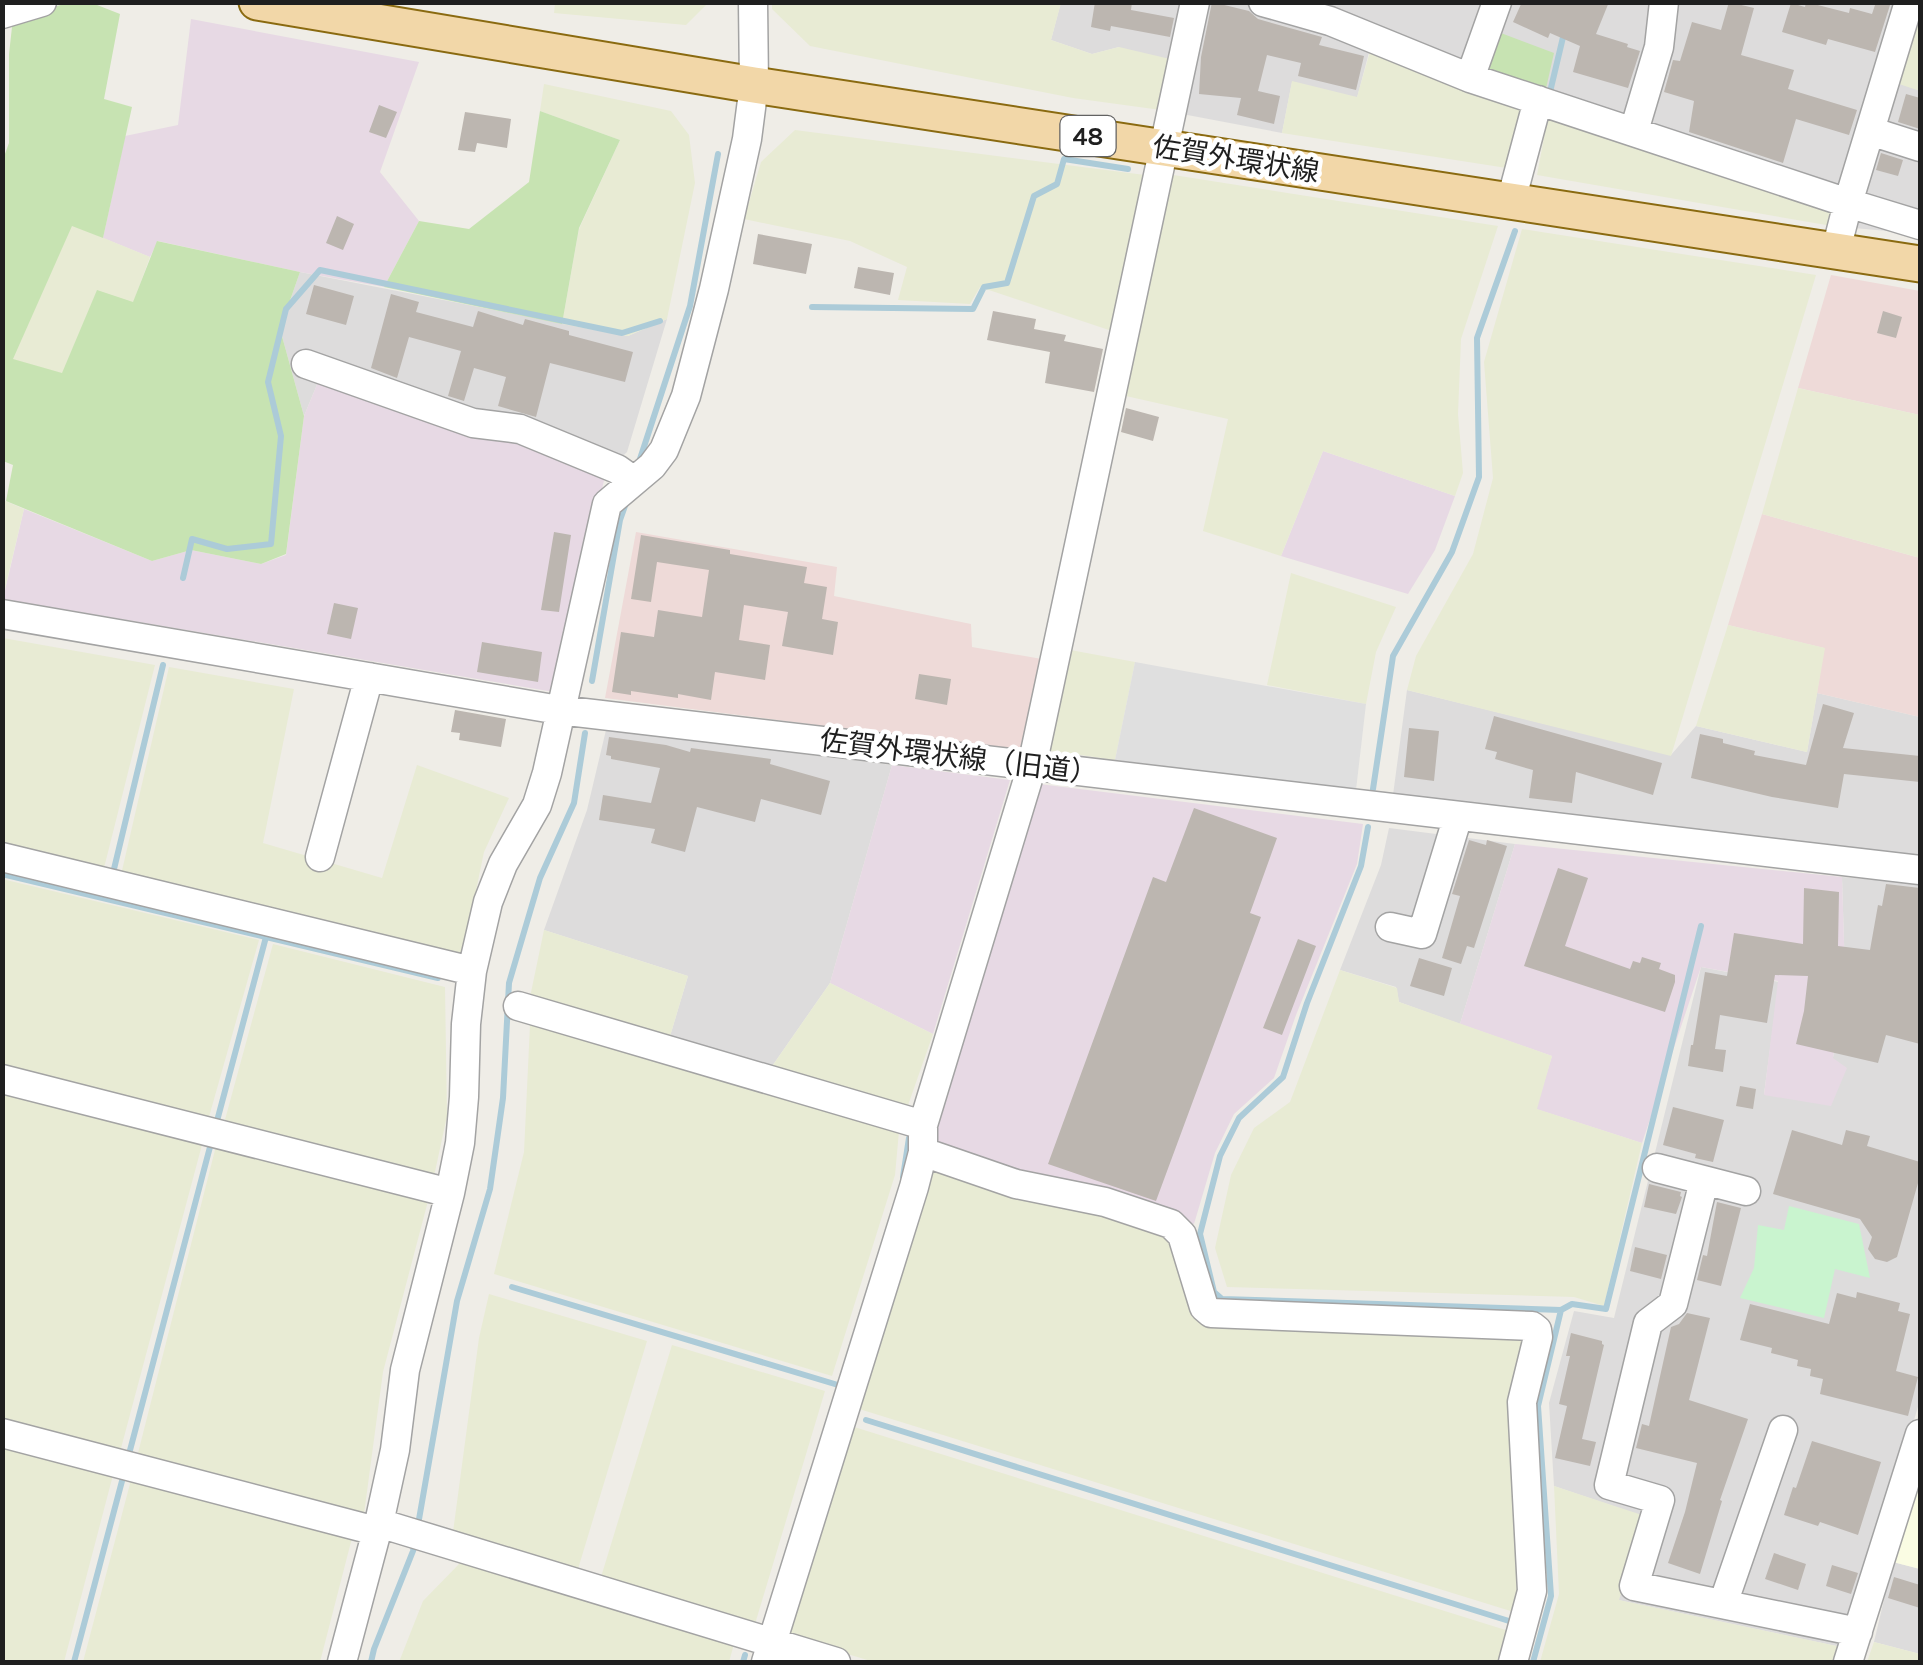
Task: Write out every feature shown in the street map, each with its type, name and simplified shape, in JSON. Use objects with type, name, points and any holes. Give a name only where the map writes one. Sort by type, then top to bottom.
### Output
[{"type":"main road","name":"佐賀外環状線","points":[[257,2],[754,84],[1920,264]]},
{"type":"street","points":[[2,14],[42,2]]},
{"type":"street","points":[[342,1662],[397,1531],[395,1450],[404,1370],[460,1143],[472,970],[488,902],[503,864],[536,805],[547,773],[608,504],[635,472],[664,450],[686,396],[747,139],[754,84],[753,2]]},
{"type":"street","points":[[769,1653],[914,1187],[922,1138],[1032,766],[1195,2]]},
{"type":"street","points":[[1263,2],[1330,21],[1470,78],[1920,225]]},
{"type":"street","points":[[1470,78],[1497,2]]},
{"type":"street","points":[[1634,131],[1659,47],[1664,2]]},
{"type":"street","points":[[1836,250],[1909,2]]},
{"type":"street","points":[[1511,201],[1538,100]]},
{"type":"street","points":[[1870,131],[1920,147]]},
{"type":"street","points":[[306,364],[473,424],[520,428],[635,472]]},
{"type":"street","name":"佐賀外環状線（旧道）","points":[[2,614],[560,710],[1920,870]]},
{"type":"street","points":[[320,857],[369,677]]},
{"type":"street","points":[[1390,927],[1422,934],[1458,816]]},
{"type":"street","points":[[2,858],[472,970]]},
{"type":"street","points":[[518,1006],[922,1138],[1016,1184],[1104,1202],[1171,1224],[1182,1234],[1204,1307],[1212,1313],[1524,1324],[1537,1330],[1522,1402],[1532,1591],[1513,1662]]},
{"type":"street","points":[[2,1079],[450,1193]]},
{"type":"street","points":[[1657,1168],[1746,1191]]},
{"type":"street","points":[[1704,1180],[1672,1304],[1648,1323],[1609,1485],[1660,1500],[1634,1586],[1858,1632]]},
{"type":"street","points":[[1723,1604],[1783,1430]]},
{"type":"street","points":[[2,1433],[397,1531],[769,1653],[836,1662]]},
{"type":"street","points":[[1848,1662],[1920,1434]]},
{"type":"shaded area","points":[[555,2],[708,3],[686,25],[554,13]]},
{"type":"shaded area","points":[[1061,2],[1920,3],[1920,234],[1832,226],[1372,41],[1357,98],[1292,82],[1282,133],[1161,110],[1119,47],[1092,54],[1051,40]]},
{"type":"shaded area","points":[[772,3],[1061,3],[1051,40],[1092,54],[1119,47],[1170,59],[1161,110],[1073,98],[810,46],[772,9]]},
{"type":"shaded area","points":[[1920,3],[1920,91],[1890,81]]},
{"type":"shaded area","points":[[191,19],[419,62],[380,172],[419,221],[384,287],[158,241],[150,257],[103,238],[125,136],[178,125]]},
{"type":"shaded area","points":[[1373,41],[1530,103],[1513,169],[1282,133],[1292,81],[1357,97]]},
{"type":"shaded area","points":[[544,84],[671,111],[689,135],[695,183],[667,319],[628,336],[562,324],[579,229],[620,140],[540,111]]},
{"type":"shaded area","points":[[1549,111],[1838,207],[1832,226],[1537,175]]},
{"type":"shaded area","points":[[795,130],[1145,175],[1112,331],[980,287],[970,304],[898,300],[907,267],[850,241],[744,219],[761,162]]},
{"type":"shaded area","points":[[1167,174],[1498,226],[1461,339],[1458,414],[1463,473],[1455,496],[1323,451],[1281,556],[1203,531],[1228,419],[1117,394]]},
{"type":"shaded area","points":[[72,225],[150,257],[133,303],[97,291],[62,374],[12,360]]},
{"type":"shaded area","points":[[1522,229],[1816,275],[1671,756],[1407,690],[1416,656],[1473,554],[1493,478],[1484,362]]},
{"type":"shaded area","points":[[300,272],[628,336],[667,319],[627,452],[606,472],[321,375],[304,416],[280,329]]},
{"type":"shaded area","points":[[1831,275],[1920,291],[1920,415],[1798,388]]},
{"type":"shaded area","points":[[321,375],[606,472],[554,692],[3,599],[24,509],[152,561],[191,550],[261,564],[286,555],[304,416]]},
{"type":"shaded area","points":[[1798,388],[1920,415],[1920,558],[1762,514]]},
{"type":"shaded area","points":[[1323,451],[1455,496],[1435,550],[1408,594],[1281,556]]},
{"type":"shaded area","points":[[2,500],[24,509],[3,597]]},
{"type":"shaded area","points":[[1762,514],[1920,558],[1920,717],[1817,693],[1824,648],[1728,625]]},
{"type":"shaded area","points":[[636,532],[837,567],[834,596],[971,624],[972,647],[1042,659],[1020,751],[605,698]]},
{"type":"shaded area","points":[[1291,573],[1396,607],[1376,652],[1366,704],[1267,685]]},
{"type":"shaded area","points":[[1728,625],[1825,648],[1807,752],[1696,726]]},
{"type":"shaded area","points":[[3,638],[155,665],[104,868],[3,843]]},
{"type":"shaded area","points":[[1065,649],[1135,662],[1115,760],[1046,750]]},
{"type":"shaded area","points":[[1135,662],[1366,704],[1356,790],[1115,760]]},
{"type":"shaded area","points":[[169,667],[294,689],[263,843],[382,878],[417,765],[509,798],[484,852],[462,958],[121,875]]},
{"type":"shaded area","points":[[1407,690],[1671,755],[1696,726],[1807,752],[1817,693],[1920,717],[1920,857],[1393,795]]},
{"type":"shaded area","points":[[606,730],[892,765],[830,983],[768,1072],[668,1043],[688,976],[544,930],[587,810]]},
{"type":"shaded area","points":[[892,765],[1010,780],[933,1034],[830,983]]},
{"type":"shaded area","points":[[1039,784],[1363,824],[1357,864],[1274,1078],[1234,1114],[1215,1153],[1194,1224],[933,1146],[928,1131]]},
{"type":"shaded area","points":[[1389,828],[1515,844],[1460,1024],[1399,1002],[1396,987],[1340,970],[1381,865]]},
{"type":"shaded area","points":[[1515,844],[1842,877],[1845,975],[1833,1058],[1847,1068],[1831,1106],[1764,1095],[1778,981],[1701,967],[1642,1143],[1536,1109],[1552,1056],[1460,1024]]},
{"type":"shaded area","points":[[1842,877],[1920,884],[1920,1400],[1846,1648],[1618,1600],[1645,1517],[1554,1486],[1549,1403],[1574,1311],[1614,1318],[1701,967],[1779,982],[1764,1094],[1833,1058],[1845,975]]},
{"type":"shaded area","points":[[2,879],[259,940],[207,1124],[3,1071]]},
{"type":"shaded area","points":[[544,930],[688,976],[668,1043],[529,1002]]},
{"type":"shaded area","points":[[273,944],[445,987],[447,1116],[433,1181],[223,1127]]},
{"type":"shaded area","points":[[1340,970],[1397,988],[1399,1002],[1552,1056],[1537,1109],[1642,1143],[1604,1306],[1574,1297],[1227,1287],[1215,1248],[1231,1175],[1254,1128],[1290,1102]]},
{"type":"shaded area","points":[[830,983],[933,1034],[906,1111],[768,1072]]},
{"type":"shaded area","points":[[530,1025],[899,1131],[895,1175],[832,1376],[494,1274],[524,1152]]},
{"type":"shaded area","points":[[2,1090],[203,1141],[120,1452],[3,1423]]},
{"type":"shaded area","points":[[216,1146],[428,1201],[383,1372],[364,1514],[137,1457]]},
{"type":"shaded area","points":[[930,1165],[1102,1212],[1173,1240],[1200,1324],[1519,1331],[1531,1341],[1524,1589],[1517,1613],[856,1408]]},
{"type":"shaded area","points":[[489,1294],[647,1341],[578,1569],[453,1532],[479,1338]]},
{"type":"shaded area","points":[[672,1345],[825,1391],[755,1624],[601,1577]]},
{"type":"shaded area","points":[[851,1426],[1512,1632],[1504,1662],[874,1662],[788,1636]]},
{"type":"shaded area","points":[[2,1445],[113,1475],[64,1662],[3,1662]]},
{"type":"shaded area","points":[[1920,1476],[1920,1569],[1893,1562]]},
{"type":"shaded area","points":[[131,1480],[352,1538],[320,1662],[83,1662]]},
{"type":"shaded area","points":[[1554,1486],[1645,1516],[1619,1600],[1846,1648],[1841,1662],[1540,1662],[1559,1594]]},
{"type":"shaded area","points":[[1893,1562],[1920,1569],[1920,1654],[1874,1642]]},
{"type":"shaded area","points":[[460,1563],[734,1644],[729,1662],[399,1662],[423,1601]]},
{"type":"shaded area","points":[[1874,1642],[1920,1654],[1920,1662],[1867,1662]]},
{"type":"green space","points":[[68,3],[92,3],[120,14],[104,99],[132,107],[103,238],[72,226],[13,359],[62,373],[97,290],[133,302],[157,241],[300,272],[280,329],[304,416],[286,554],[261,564],[191,550],[152,561],[6,501],[13,465],[3,461],[2,162],[9,143],[13,18]]},
{"type":"green space","points":[[1493,30],[1554,53],[1545,93],[1477,74]]},
{"type":"green space","points":[[540,111],[620,140],[579,228],[562,324],[384,287],[419,221],[469,229],[529,182]]},
{"type":"green space","points":[[1789,1206],[1859,1224],[1870,1278],[1835,1269],[1824,1318],[1740,1298],[1754,1268],[1758,1225],[1784,1230]]},
{"type":"building","points":[[1095,2],[1132,2],[1131,10],[1174,18],[1170,37],[1111,26],[1110,31],[1091,27]]},
{"type":"building","points":[[1212,2],[1322,37],[1319,45],[1364,56],[1356,90],[1298,76],[1301,63],[1267,55],[1258,91],[1280,96],[1274,124],[1237,115],[1241,98],[1199,94],[1201,57]]},
{"type":"building","points":[[1522,2],[1609,2],[1596,34],[1640,51],[1628,88],[1573,72],[1580,46],[1550,33],[1548,38],[1513,22]]},
{"type":"building","points":[[1729,2],[1754,8],[1741,55],[1794,70],[1788,89],[1857,110],[1849,135],[1796,119],[1783,163],[1689,132],[1694,101],[1664,92],[1673,60],[1680,61],[1692,22],[1721,30]]},
{"type":"building","points":[[1806,2],[1849,13],[1850,8],[1872,14],[1876,2],[1891,2],[1875,52],[1828,39],[1826,45],[1782,32],[1791,3],[1805,7]]},
{"type":"building","points":[[1906,94],[1920,98],[1920,129],[1898,122]]},
{"type":"building","points":[[379,105],[397,112],[386,138],[369,132]]},
{"type":"building","points":[[465,112],[511,119],[507,148],[477,143],[475,152],[458,150]]},
{"type":"building","points":[[1881,153],[1903,160],[1898,176],[1876,170]]},
{"type":"building","points":[[337,216],[354,224],[343,250],[326,243]]},
{"type":"building","points":[[758,234],[812,244],[806,274],[753,264]]},
{"type":"building","points":[[858,267],[894,273],[890,295],[854,288]]},
{"type":"building","points":[[314,285],[354,296],[346,325],[306,314]]},
{"type":"building","points":[[391,294],[419,302],[416,312],[473,327],[478,311],[523,325],[525,319],[633,352],[625,382],[550,363],[536,417],[498,406],[506,377],[474,368],[464,401],[448,396],[461,351],[409,337],[397,378],[371,368]]},
{"type":"building","points":[[993,311],[1036,319],[1034,329],[1066,335],[1064,341],[1103,349],[1094,392],[1045,383],[1050,352],[987,340]]},
{"type":"building","points":[[1883,311],[1902,317],[1896,338],[1877,333]]},
{"type":"building","points":[[1126,408],[1159,417],[1153,441],[1121,432]]},
{"type":"building","points":[[554,532],[571,535],[559,612],[541,610]]},
{"type":"building","points":[[641,535],[807,567],[804,583],[827,587],[822,619],[838,622],[833,655],[782,646],[788,612],[744,605],[739,640],[770,645],[765,680],[715,672],[711,700],[678,694],[678,698],[612,692],[621,632],[654,637],[658,610],[702,617],[709,570],[657,562],[651,602],[631,599]]},
{"type":"building","points":[[334,603],[358,608],[351,639],[327,634]]},
{"type":"building","points":[[482,642],[542,652],[538,682],[477,672]]},
{"type":"building","points":[[919,674],[951,679],[947,705],[915,699]]},
{"type":"building","points":[[1823,704],[1854,713],[1843,748],[1920,756],[1920,782],[1844,774],[1838,808],[1691,778],[1700,734],[1755,751],[1754,755],[1806,765]]},
{"type":"building","points":[[455,710],[506,719],[501,747],[459,740],[460,733],[451,732]]},
{"type":"building","points":[[1494,716],[1662,763],[1653,795],[1576,772],[1572,803],[1529,798],[1533,770],[1495,759],[1497,752],[1485,749]]},
{"type":"building","points":[[1409,728],[1439,731],[1434,781],[1404,777]]},
{"type":"building","points":[[609,737],[690,752],[691,748],[771,759],[770,764],[830,781],[821,815],[761,799],[755,822],[697,807],[685,852],[651,843],[655,829],[599,820],[603,795],[651,803],[660,768],[611,759],[606,755]]},
{"type":"building","points":[[1194,808],[1277,838],[1250,913],[1261,917],[1156,1201],[1048,1164],[1153,877],[1166,882]]},
{"type":"building","points":[[1469,840],[1507,846],[1474,948],[1467,946],[1461,964],[1442,958],[1460,896],[1452,894]]},
{"type":"building","points":[[1558,868],[1588,878],[1565,946],[1630,969],[1633,961],[1640,963],[1642,957],[1661,963],[1659,969],[1675,975],[1665,1012],[1524,966]]},
{"type":"building","points":[[1886,884],[1920,888],[1920,1044],[1886,1035],[1878,1063],[1796,1044],[1808,976],[1775,975],[1767,1023],[1720,1015],[1715,1049],[1726,1050],[1723,1072],[1688,1066],[1705,972],[1727,976],[1734,933],[1803,944],[1804,888],[1839,892],[1838,946],[1870,950]]},
{"type":"building","points":[[1298,939],[1316,946],[1282,1035],[1263,1028]]},
{"type":"building","points":[[1419,958],[1452,968],[1444,996],[1410,986]]},
{"type":"building","points":[[1740,1086],[1756,1089],[1753,1109],[1736,1106]]},
{"type":"building","points":[[1673,1107],[1724,1120],[1713,1162],[1663,1145]]},
{"type":"building","points":[[1792,1130],[1842,1145],[1846,1130],[1870,1136],[1867,1146],[1920,1162],[1920,1176],[1897,1257],[1887,1262],[1875,1259],[1868,1249],[1872,1237],[1860,1219],[1773,1194]]},
{"type":"building","points":[[1649,1184],[1681,1192],[1676,1214],[1644,1207]]},
{"type":"building","points":[[1717,1202],[1741,1208],[1721,1286],[1697,1280],[1703,1255],[1707,1256]]},
{"type":"building","points":[[1635,1247],[1667,1255],[1661,1279],[1630,1271]]},
{"type":"building","points":[[1857,1292],[1900,1303],[1898,1311],[1910,1314],[1896,1371],[1918,1377],[1908,1416],[1820,1394],[1823,1379],[1810,1376],[1811,1369],[1797,1366],[1798,1360],[1740,1340],[1750,1304],[1829,1324],[1837,1293],[1856,1298]]},
{"type":"building","points":[[1687,1313],[1710,1318],[1689,1400],[1748,1419],[1700,1574],[1668,1563],[1697,1463],[1636,1448],[1642,1424],[1649,1426],[1671,1327],[1679,1324]]},
{"type":"building","points":[[1571,1333],[1602,1341],[1604,1345],[1582,1439],[1596,1442],[1590,1466],[1555,1458],[1567,1406],[1559,1404]]},
{"type":"building","points":[[1812,1441],[1881,1462],[1858,1535],[1784,1515]]},
{"type":"building","points":[[1774,1553],[1806,1564],[1798,1590],[1765,1579]]},
{"type":"building","points":[[1832,1565],[1858,1573],[1851,1594],[1826,1586]]},
{"type":"building","points":[[1894,1577],[1920,1585],[1920,1608],[1888,1598]]},
{"type":"waterway","points":[[1550,92],[1564,33]]},
{"type":"waterway","points":[[639,462],[690,306],[718,154]]},
{"type":"waterway","points":[[812,307],[973,309],[984,287],[1007,283],[1034,196],[1057,184],[1064,159],[1128,169]]},
{"type":"waterway","points":[[1373,789],[1393,656],[1452,552],[1479,477],[1477,338],[1515,231]]},
{"type":"waterway","points":[[183,578],[192,539],[227,549],[271,544],[281,436],[268,382],[286,309],[320,270],[622,333],[660,321]]},
{"type":"waterway","points":[[592,681],[626,503]]},
{"type":"waterway","points":[[114,869],[163,665]]},
{"type":"waterway","points":[[418,1525],[457,1301],[490,1189],[503,1098],[509,983],[540,878],[574,803],[585,733]]},
{"type":"waterway","points":[[1368,827],[1361,866],[1307,1003],[1283,1077],[1239,1118],[1220,1156],[1200,1234],[1214,1292],[1222,1299],[1561,1310],[1538,1406],[1551,1596],[1533,1662]]},
{"type":"waterway","points":[[2,874],[438,978]]},
{"type":"waterway","points":[[1561,1310],[1572,1304],[1606,1309],[1701,926]]},
{"type":"waterway","points":[[217,1121],[266,937]]},
{"type":"waterway","points":[[903,1177],[909,1138]]},
{"type":"waterway","points":[[129,1454],[210,1147]]},
{"type":"waterway","points":[[512,1287],[838,1385]]},
{"type":"waterway","points":[[866,1420],[1509,1621]]},
{"type":"waterway","points":[[74,1662],[122,1481]]},
{"type":"waterway","points":[[371,1662],[415,1542]]},
{"type":"waterway","points":[[743,1662],[745,1655]]}]
